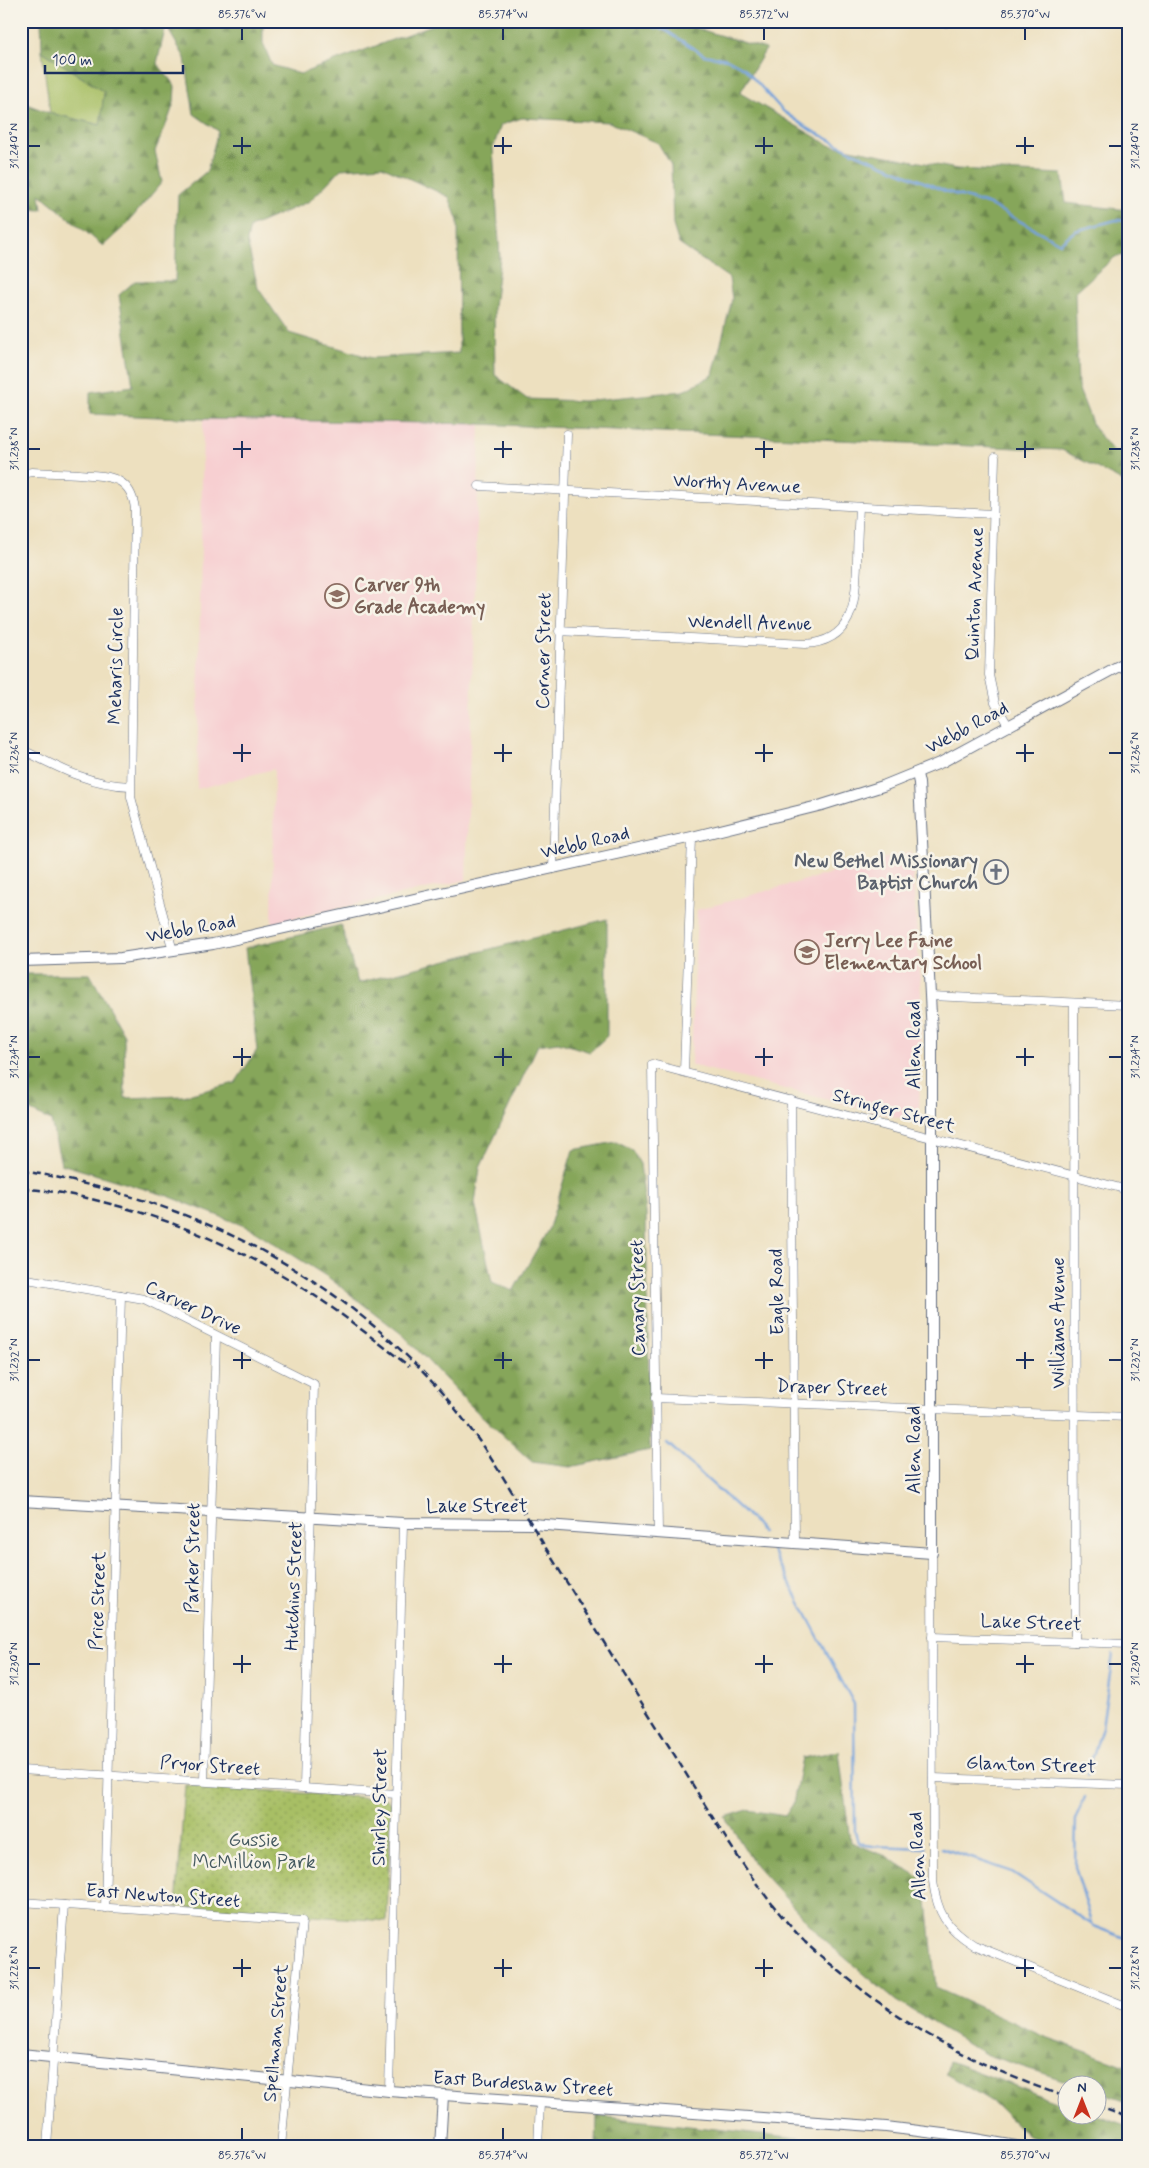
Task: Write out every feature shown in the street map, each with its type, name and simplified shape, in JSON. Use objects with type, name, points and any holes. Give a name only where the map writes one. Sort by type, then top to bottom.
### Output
[{"type":"street","name":"Corner Street","points":[[553,869],[559,704],[559,631],[567,434]]},
{"type":"street","name":"Quinton Avenue","points":[[995,457],[989,676],[995,702],[1009,727]]},
{"type":"street","name":"Meharis Circle","points":[[21,474],[32,472],[106,476],[122,482],[133,497],[136,509],[130,786],[133,808],[173,951]]},
{"type":"street","name":"Worthy Avenue","points":[[479,486],[994,514]]},
{"type":"street","name":"Wendell Avenue","points":[[559,631],[806,644],[826,640],[844,627],[854,608],[859,507]]},
{"type":"street","name":"Webb Road","points":[[21,961],[121,958],[173,951],[251,936],[553,869],[822,805],[917,774],[1009,727],[1128,661]]},
{"type":"street","points":[[21,749],[79,777],[110,785],[130,786]]},
{"type":"street","name":"Allen Road","points":[[917,774],[932,996],[933,1881],[938,1909],[944,1920],[962,1938],[974,1945],[1128,2007]]},
{"type":"street","points":[[684,1072],[692,837]]},
{"type":"street","points":[[932,996],[1128,1005]]},
{"type":"street","name":"Williams Avenue","points":[[1074,1003],[1075,1642]]},
{"type":"street","name":"Stringer Street","points":[[652,1064],[1128,1190]]},
{"type":"street","name":"Canary Street","points":[[652,1064],[658,1533]]},
{"type":"street","name":"Eagle Road","points":[[791,1100],[795,1542]]},
{"type":"street","name":"Carver Drive","points":[[21,1278],[144,1299],[314,1384]]},
{"type":"street","name":"Price Street","points":[[105,1908],[117,1506],[121,1295]]},
{"type":"street","name":"Parker Street","points":[[204,1781],[216,1336]]},
{"type":"street","name":"Hutchins Street","points":[[304,1788],[314,1384]]},
{"type":"street","name":"Draper Street","points":[[655,1398],[1128,1417]]},
{"type":"street","name":"Lake Street","points":[[21,1501],[403,1523],[532,1524],[932,1553]]},
{"type":"street","name":"Shirley Street","points":[[389,2091],[403,1523]]},
{"type":"street","name":"Lake Street","points":[[932,1637],[1128,1644]]},
{"type":"street","name":"Pryor Street","points":[[21,1770],[397,1794]]},
{"type":"street","name":"Glanton Street","points":[[933,1778],[1128,1785]]},
{"type":"street","name":"East Newton Street","points":[[21,1902],[302,1921]]},
{"type":"street","points":[[47,2147],[64,1905]]},
{"type":"street","name":"Spellman Street","points":[[281,2147],[302,1921]]},
{"type":"street","name":"East Burdeshaw Street","points":[[21,2054],[443,2096],[886,2127],[952,2135],[1022,2147]]},
{"type":"street","points":[[440,2147],[443,2096]]},
{"type":"street","points":[[538,2147],[540,2102]]},
{"type":"shaded area","name":"Carver 9th Grade Academy","points":[[203,419],[480,424],[466,880],[272,923],[274,769],[197,789]]},
{"type":"shaded area","name":"Jerry Lee Faine Elementary School","points":[[911,851],[921,993],[919,1123],[691,1065],[697,910]]},
{"type":"green space","points":[[41,21],[263,21],[263,43],[272,65],[300,74],[443,21],[672,21],[766,49],[740,93],[829,145],[957,169],[1062,174],[1066,203],[1128,210],[1128,254],[1115,257],[1075,292],[1078,387],[1094,428],[1113,451],[1128,451],[1128,484],[1062,450],[480,424],[203,419],[90,414],[90,392],[133,386],[119,295],[135,281],[175,281],[178,195],[207,171],[218,131],[194,114],[185,58],[166,26],[157,63],[175,86],[174,103],[155,151],[162,182],[126,225],[103,246],[40,194],[42,210],[31,209],[21,203],[21,102],[50,113],[100,125],[104,92],[42,51]],"holes":[[[522,118],[609,122],[658,143],[671,165],[673,225],[679,244],[729,278],[732,299],[713,375],[683,391],[583,401],[527,399],[495,375],[494,307],[500,258],[493,148],[501,125]],[[382,166],[449,197],[458,221],[459,353],[372,358],[289,333],[258,288],[247,241],[250,227],[310,201],[341,169]]]},
{"type":"green space","points":[[42,51],[104,92],[101,125],[50,113]]},
{"type":"green space","points":[[607,919],[607,1036],[590,1052],[558,1042],[538,1045],[480,1168],[475,1203],[492,1282],[513,1291],[549,1228],[573,1150],[616,1142],[632,1150],[640,1164],[646,1213],[650,1450],[570,1467],[532,1462],[472,1407],[403,1335],[329,1278],[252,1229],[168,1196],[61,1164],[51,1121],[21,1106],[21,974],[90,974],[124,1035],[125,1098],[183,1096],[235,1083],[257,1050],[245,948],[341,925],[358,983]]},
{"type":"green space","points":[[839,1751],[850,1842],[886,1856],[925,1881],[936,1988],[1046,2037],[1128,2067],[1128,2102],[1106,2095],[1106,2076],[1056,2076],[1056,2078],[987,2055],[896,2001],[824,1940],[755,1865],[725,1817],[748,1810],[785,1816],[793,1804],[802,1758]]},
{"type":"green space","name":"Gussie McMillion Park","points":[[185,1785],[386,1799],[391,1804],[387,1921],[176,1907]]},
{"type":"green space","points":[[949,2061],[1056,2101],[1056,2126],[1106,2126],[1106,2118],[1128,2126],[1128,2147],[1069,2147],[1028,2136],[994,2103],[946,2074]]},
{"type":"green space","points":[[597,2116],[835,2142],[839,2147],[596,2147]]},
{"type":"waterway","points":[[633,21],[665,30],[704,55],[727,59],[744,68],[783,111],[809,129],[853,152],[945,191],[990,205],[1060,243],[1075,231],[1116,220],[1128,221]]},
{"type":"waterway","points":[[667,1443],[752,1520],[762,1532]]},
{"type":"waterway","points":[[772,1550],[854,1704],[855,1831],[858,1842],[873,1846],[925,1848]]},
{"type":"waterway","points":[[1087,1775],[1102,1727],[1113,1654]]},
{"type":"waterway","points":[[1085,1797],[1076,1817],[1075,1867],[1093,1926]]},
{"type":"waterway","points":[[942,1848],[1012,1872],[1094,1926],[1128,1939]]},
{"type":"railway","points":[[21,1171],[48,1175],[93,1186],[145,1201],[195,1219],[244,1241],[291,1267],[336,1296],[378,1329],[417,1366],[453,1406],[489,1455],[718,1826],[767,1898],[785,1920],[810,1946],[895,2014],[978,2061],[1056,2093]]},
{"type":"railway","points":[[21,1189],[72,1195],[122,1207],[164,1220],[224,1245],[263,1264],[299,1285],[409,1366]]},
{"type":"railway","points":[[1106,2109],[1128,2117]]},
{"type":"place","name":"Carver 9th Grade Academy","points":[[337,596]]},
{"type":"place","name":"New Bethel Missionary Baptist Church","points":[[996,872]]},
{"type":"place","name":"Jerry Lee Faine Elementary School","points":[[807,952]]}]
